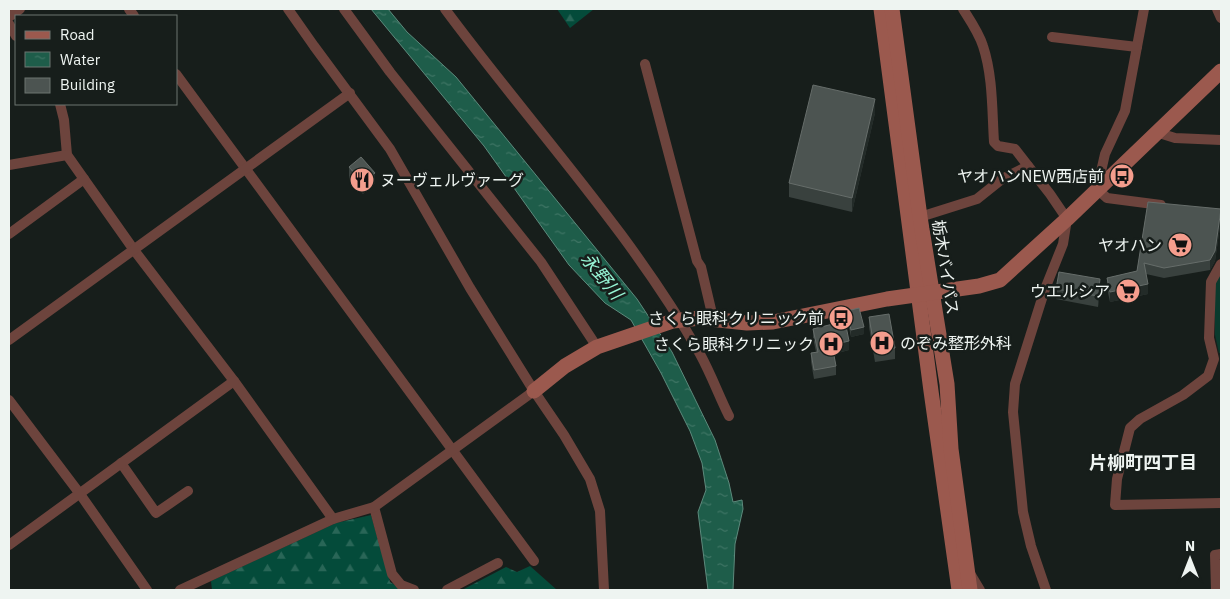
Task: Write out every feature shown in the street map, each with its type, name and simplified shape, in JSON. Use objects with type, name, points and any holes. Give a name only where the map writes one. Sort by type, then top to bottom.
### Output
[{"type":"main road","name":"栃木バイパス","points":[[882,9],[926,293],[947,384],[950,449],[970,590]]},
{"type":"main road","name":"栃木バイパス","points":[[892,9],[920,217],[926,293],[959,590]]},
{"type":"main road","points":[[534,391],[565,366],[600,346],[676,320],[713,318],[747,323],[773,322],[926,293],[979,286],[1000,280],[1067,219],[1221,71]]},
{"type":"street","points":[[9,17],[20,9]]},
{"type":"street","points":[[288,9],[390,149],[470,288],[590,479],[600,511],[604,590]]},
{"type":"street","points":[[344,9],[395,78],[541,262],[600,346]]},
{"type":"street","points":[[445,9],[525,110],[646,269],[676,320],[702,357],[729,416]]},
{"type":"street","points":[[962,9],[983,46],[989,75],[994,142],[998,146],[1014,149],[1050,194],[1067,219],[1063,244],[1015,384],[1013,412],[1023,512],[1031,546],[1046,590]]},
{"type":"street","points":[[1144,9],[1125,111],[1105,154],[1097,189],[1107,198],[1114,200],[1170,206]]},
{"type":"street","points":[[1217,9],[1221,18]]},
{"type":"street","points":[[1052,37],[1137,47]]},
{"type":"street","points":[[644,64],[713,318]]},
{"type":"street","points":[[178,77],[534,561]]},
{"type":"street","points":[[9,340],[350,93]]},
{"type":"street","points":[[60,105],[64,120],[67,155],[134,250],[234,381],[333,519]]},
{"type":"street","points":[[1156,132],[1175,138],[1221,140]]},
{"type":"street","points":[[9,165],[67,155]]},
{"type":"street","points":[[920,217],[977,199],[1002,179],[1028,166]]},
{"type":"street","points":[[9,234],[84,179]]},
{"type":"street","points":[[1221,264],[1210,282],[1209,338],[1217,360],[1208,376],[1183,395],[1140,419],[1130,428],[1116,479],[1115,505],[1221,503]]},
{"type":"street","points":[[9,545],[234,381]]},
{"type":"street","points":[[180,590],[333,519],[374,507],[534,391]]},
{"type":"street","points":[[9,400],[80,494],[147,590]]},
{"type":"street","points":[[121,464],[156,513],[188,491]]},
{"type":"street","points":[[374,507],[392,574],[401,585],[414,590]]},
{"type":"street","points":[[951,590],[954,554]]},
{"type":"street","points":[[1216,590],[1215,555],[1221,554]]},
{"type":"street","points":[[447,590],[498,564]]},
{"type":"street","points":[[968,570],[980,590]]},
{"type":"shaded area","points":[[1221,271],[1221,353],[1219,353],[1215,335],[1215,281]]},
{"type":"green space","points":[[557,9],[594,9],[570,28]]},
{"type":"green space","points":[[371,515],[390,582],[403,590],[212,590],[211,581],[336,523]]},
{"type":"green space","points":[[530,566],[557,590],[462,590],[506,567],[517,572]]},
{"type":"water","name":"永野川","points":[[371,9],[388,9],[407,32],[456,77],[637,299],[672,352],[715,440],[733,502],[742,500],[743,509],[735,544],[733,590],[708,590],[698,512],[706,490],[702,463],[690,431],[661,373],[631,320],[605,303],[569,265],[484,146]]},
{"type":"building","points":[[813,85],[875,99],[852,198],[789,183]]},
{"type":"building","points":[[361,157],[375,173],[363,183],[349,167]]},
{"type":"building","name":"ヤオハン","points":[[1148,202],[1221,209],[1215,251],[1210,260],[1164,268],[1144,263],[1148,284],[1110,292],[1107,278],[1137,271]]},
{"type":"building","points":[[1059,272],[1100,279],[1098,296],[1056,289]]},
{"type":"building","points":[[859,308],[864,327],[851,330],[847,311]]},
{"type":"building","name":"のぞみ整形外科","points":[[889,314],[895,348],[875,352],[869,317]]},
{"type":"building","points":[[845,321],[849,341],[832,345],[836,366],[814,370],[811,353],[818,352],[813,329]]},
{"type":"place","name":"ヤオハンNEW西店前","points":[[1122,176]]},
{"type":"place","name":"ヌーヴェルヴァーグ","points":[[362,180]]},
{"type":"place","name":"ヤオハン","points":[[1180,245]]},
{"type":"place","name":"ウエルシア","points":[[1128,291]]},
{"type":"place","name":"さくら眼科クリニック前","points":[[841,318]]},
{"type":"place","name":"のぞみ整形外科","points":[[882,343]]},
{"type":"place","name":"さくら眼科クリニック","points":[[831,344]]},
{"type":"district","name":"片柳町四丁目","points":[[1143,462]]}]
